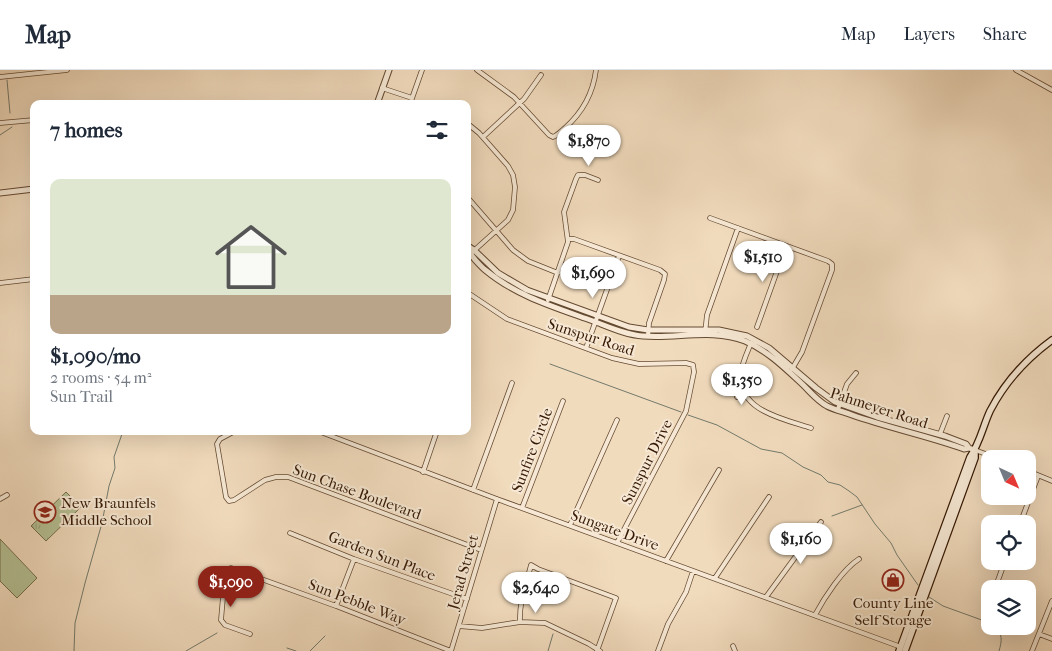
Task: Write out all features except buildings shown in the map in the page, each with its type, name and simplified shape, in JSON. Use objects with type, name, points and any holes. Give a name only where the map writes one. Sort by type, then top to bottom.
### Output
[{"type":"main road","points":[[902,649],[970,457],[975,450],[990,411],[1005,387],[1026,362],[1052,340]]},
{"type":"street","points":[[0,77],[67,70]]},
{"type":"street","points":[[378,100],[389,70]]},
{"type":"street","points":[[382,88],[412,98],[422,70]]},
{"type":"street","points":[[478,70],[520,103],[553,137],[559,134],[582,110],[594,85],[596,70]]},
{"type":"street","points":[[1016,70],[1052,90]]},
{"type":"street","points":[[483,137],[520,103],[541,74]]},
{"type":"street","points":[[0,117],[0,123],[30,120]]},
{"type":"street","points":[[471,127],[483,137],[508,166],[516,187],[513,210],[508,220],[471,250]]},
{"type":"street","points":[[547,302],[568,239],[564,212],[575,181],[578,175],[583,174],[598,180]]},
{"type":"street","points":[[0,193],[30,189]]},
{"type":"street","points":[[471,202],[520,256],[558,273]]},
{"type":"street","points":[[710,218],[832,264],[832,270],[802,352],[791,371]]},
{"type":"street","points":[[705,332],[707,315],[738,228]]},
{"type":"street","points":[[568,239],[574,239],[660,270],[665,274],[648,333]]},
{"type":"street","points":[[757,327],[786,246]]},
{"type":"street","name":"Pahmeyer Road","points":[[471,254],[481,266],[504,284],[523,295],[596,319],[621,331],[648,333],[705,332],[752,342],[791,371],[818,400],[830,407],[839,406],[940,434],[966,444],[969,448]]},
{"type":"street","points":[[586,348],[619,256]]},
{"type":"street","points":[[0,283],[30,279]]},
{"type":"street","name":"Sunspur Road","points":[[471,295],[495,313],[507,319],[632,363],[686,363],[693,365],[694,372],[689,402],[683,418]]},
{"type":"street","points":[[752,342],[741,375],[744,393],[760,409],[811,428]]},
{"type":"street","points":[[839,406],[849,379],[856,373]]},
{"type":"street","points":[[473,490],[512,383]]},
{"type":"street","points":[[737,397],[744,393]]},
{"type":"street","name":"Sunfire Circle","points":[[522,508],[563,401]]},
{"type":"street","name":"Pahmeyer Road","points":[[839,406],[876,423],[981,452]]},
{"type":"street","points":[[940,434],[947,416]]},
{"type":"street","name":"Sunspur Drive","points":[[617,543],[683,418]]},
{"type":"street","points":[[570,525],[617,420]]},
{"type":"street","name":"Sun Chase Boulevard","points":[[228,435],[218,442],[226,497],[229,501],[234,500],[265,480],[276,477],[288,477],[481,550]]},
{"type":"street","name":"Sungate Drive","points":[[328,435],[423,472],[815,614],[902,649]]},
{"type":"street","points":[[423,472],[436,435]]},
{"type":"street","points":[[666,561],[719,470]]},
{"type":"street","points":[[1023,515],[1038,476],[1052,481]]},
{"type":"street","points":[[0,499],[7,495]]},
{"type":"street","points":[[715,578],[769,497]]},
{"type":"street","name":"Jerad Street","points":[[451,651],[497,499]]},
{"type":"street","points":[[766,597],[821,522]]},
{"type":"street","name":"Garden Sun Place","points":[[290,533],[354,559],[466,599]]},
{"type":"street","points":[[336,606],[354,559]]},
{"type":"street","points":[[815,614],[820,604],[851,564],[859,560]]},
{"type":"street","points":[[460,626],[482,628],[520,622],[545,623],[598,650],[616,598],[531,565],[519,611],[520,622]]},
{"type":"street","name":"Sun Pebble Way","points":[[250,634],[224,624],[221,620],[222,595],[227,570],[232,568],[451,651]]},
{"type":"street","points":[[658,651],[668,624],[686,592],[693,571]]},
{"type":"street","points":[[1032,651],[1052,601]]},
{"type":"street","points":[[1039,634],[1052,639]]},
{"type":"green space","points":[[66,492],[81,507],[46,541],[31,526]]},
{"type":"green space","points":[[0,539],[37,578],[17,598],[0,581]]},
{"type":"waterway","points":[[7,80],[10,113]]},
{"type":"waterway","points":[[0,135],[12,127]]},
{"type":"waterway","points":[[550,364],[681,412]]},
{"type":"waterway","points":[[688,415],[717,425],[761,449],[782,453],[803,467],[821,475],[828,482],[840,485],[849,491],[857,497],[875,524],[891,543],[918,585]]},
{"type":"waterway","points":[[74,651],[75,623],[102,523],[109,486],[115,468],[114,457],[122,435]]},
{"type":"waterway","points":[[832,516],[862,505]]},
{"type":"waterway","points":[[929,597],[943,606],[981,620]]},
{"type":"waterway","points":[[186,651],[217,633]]},
{"type":"waterway","points":[[548,651],[553,634]]},
{"type":"waterway","points":[[999,651],[1001,644],[1000,635]]},
{"type":"waterway","points":[[310,651],[325,636]]},
{"type":"waterway","points":[[287,648],[296,651]]},
{"type":"place","name":"New Braunfels Middle School","points":[[45,512]]},
{"type":"place","name":"County Line Self Storage","points":[[893,580]]}]
